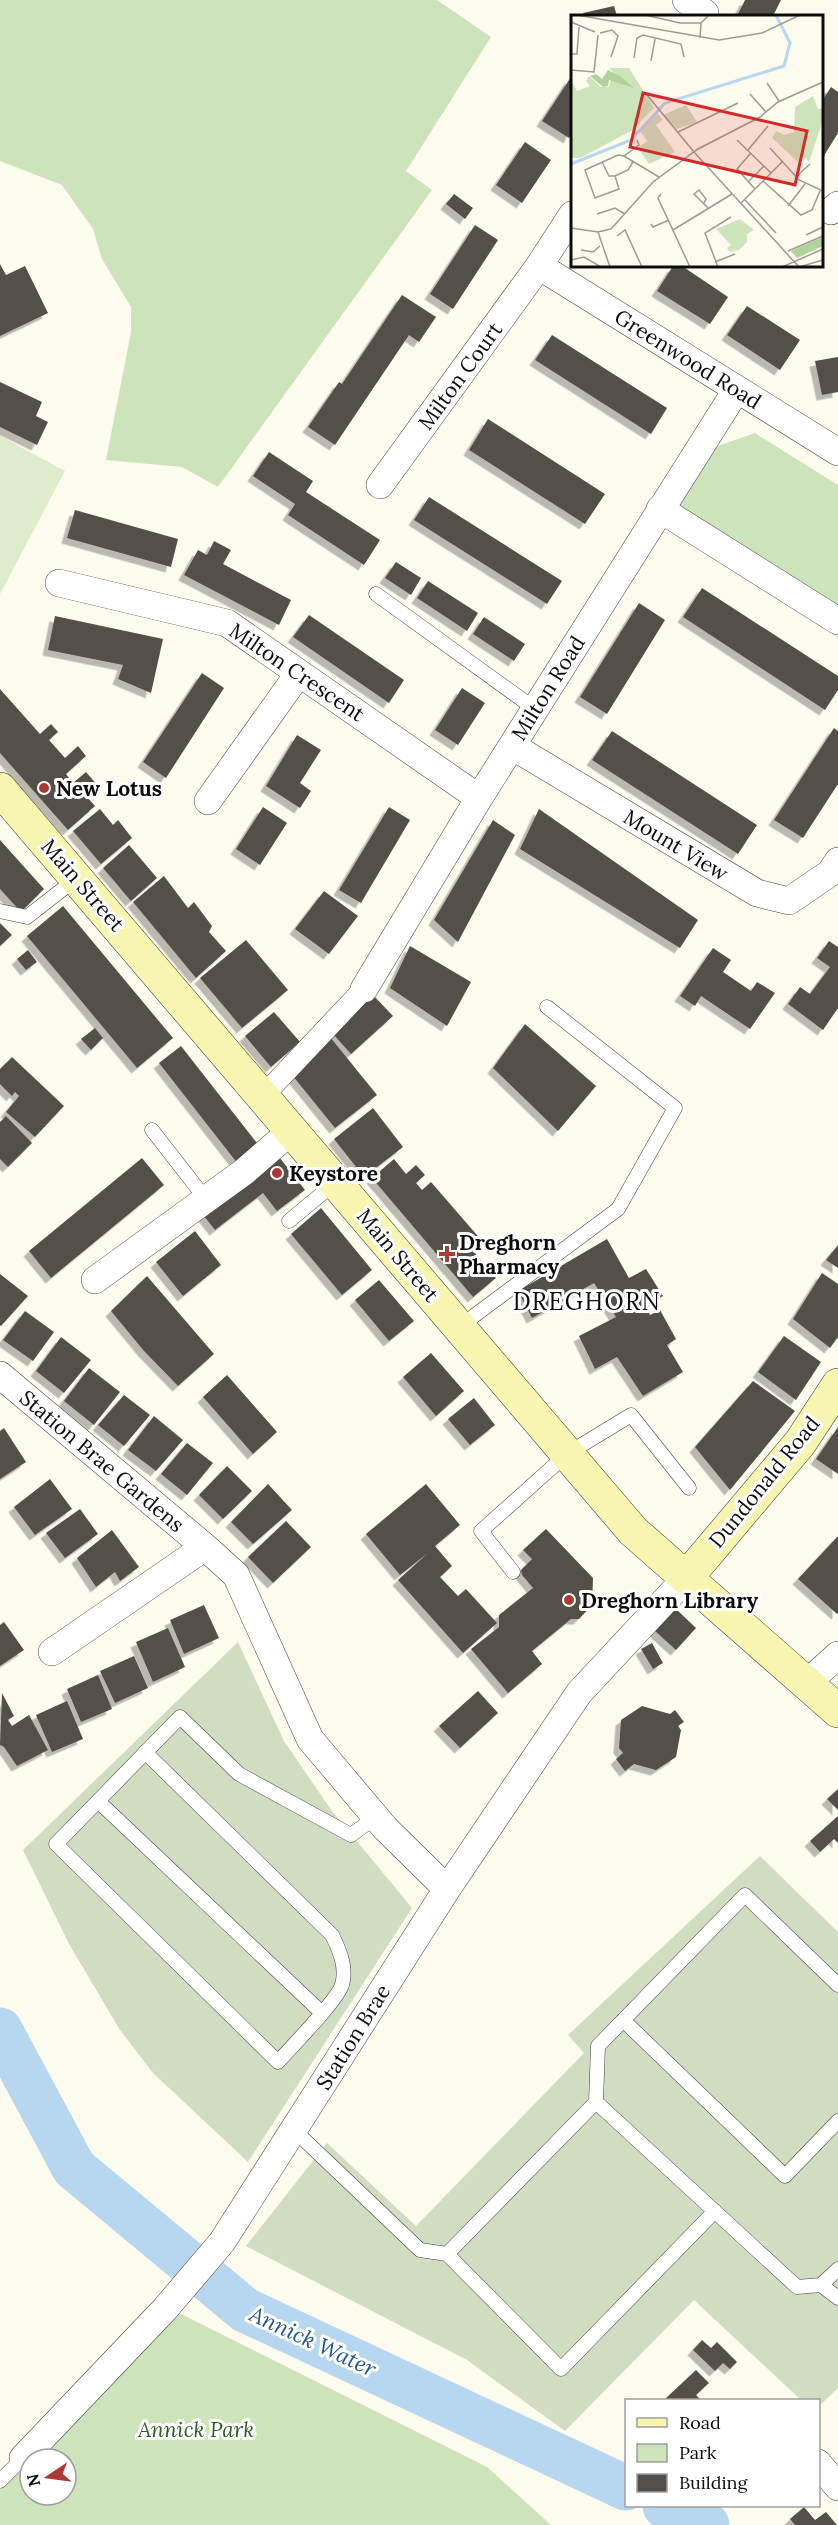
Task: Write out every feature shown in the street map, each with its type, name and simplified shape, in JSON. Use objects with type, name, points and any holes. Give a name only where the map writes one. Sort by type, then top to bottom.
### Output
[{"type":"main road","name":"Main Street","points":[[0,789],[633,1531],[838,1710]]},
{"type":"main road","name":"Dundonald Road","points":[[687,1577],[800,1443],[838,1385]]},
{"type":"street","name":"Milton Court","points":[[381,485],[571,218]]},
{"type":"street","name":"Greenwood Road","points":[[539,266],[838,452]]},
{"type":"street","name":"Milton Road","points":[[364,989],[479,798],[737,389]]},
{"type":"street","points":[[660,509],[838,621]]},
{"type":"street","name":"Milton Crescent","points":[[59,583],[227,623],[479,798]]},
{"type":"street","points":[[208,801],[299,673]]},
{"type":"street","name":"Mount View","points":[[512,746],[757,893],[789,901],[830,873],[838,861]]},
{"type":"street","points":[[263,1096],[364,989]]},
{"type":"street","points":[[95,1280],[245,1171],[292,1130]]},
{"type":"street","name":"Station Brae Gardens","points":[[0,1375],[236,1575],[310,1739],[376,1817],[447,1889]]},
{"type":"street","name":"Station Brae Gardens","points":[[52,1652],[205,1547]]},
{"type":"street","name":"Station Brae","points":[[33,2447],[165,2309],[222,2242],[447,1889],[579,1694],[687,1577]]},
{"type":"street","points":[[808,1682],[838,1655]]},
{"type":"street","points":[[820,2464],[838,2487]]},
{"type":"lane","points":[[376,594],[535,709]]},
{"type":"lane","points":[[0,911],[27,917],[77,878]]},
{"type":"lane","points":[[459,1327],[618,1209],[675,1108],[547,1007]]},
{"type":"lane","points":[[152,1130],[205,1198]]},
{"type":"lane","points":[[289,1221],[336,1182]]},
{"type":"lane","points":[[513,1572],[481,1531],[567,1454],[631,1415],[689,1488]]},
{"type":"lane","points":[[146,1752],[332,1935],[343,1959],[342,1986],[279,2062],[56,1844],[180,1717],[239,1774],[351,1835],[376,1817]]},
{"type":"lane","points":[[98,1801],[321,2013]]},
{"type":"lane","points":[[447,2254],[597,2102],[598,2046],[745,1895],[838,1986]]},
{"type":"lane","points":[[623,2020],[785,2176],[838,2121]]},
{"type":"lane","points":[[597,2102],[797,2287],[821,2285],[838,2268]]},
{"type":"lane","points":[[294,2130],[420,2250],[447,2254],[561,2369],[715,2211]]},
{"type":"lane","points":[[821,2285],[838,2298]]},
{"type":"lane","name":"Station Brae","points":[[0,2481],[18,2463]]},
{"type":"green space","points":[[0,0],[437,0],[491,37],[406,171],[432,190],[218,487],[182,467],[106,460],[131,332],[131,307],[102,259],[93,229],[62,185],[0,161]]},
{"type":"green space","points":[[755,433],[838,485],[838,606],[675,504],[715,447]]},
{"type":"green space","points":[[0,436],[65,471],[0,594]]},
{"type":"green space","points":[[238,1642],[284,1741],[332,1811],[412,1908],[248,2162],[153,2073],[120,2030],[69,1944],[23,1850]]},
{"type":"green space","points":[[760,1856],[838,1932],[838,2388],[820,2405],[820,2399],[800,2399],[694,2300],[565,2431],[467,2360],[246,2246],[327,2143],[416,2226],[584,2053],[568,2035]]},
{"type":"green space","name":"Annick Park","points":[[177,2312],[487,2467],[551,2525],[0,2525],[0,2490],[18,2472],[18,2507],[78,2507],[78,2447],[43,2447]]},
{"type":"building","points":[[745,0],[781,0],[774,15],[738,15]]},
{"type":"building","points":[[614,6],[617,15],[584,15],[583,13]]},
{"type":"building","points":[[571,77],[571,134],[569,138],[542,121]]},
{"type":"building","points":[[831,87],[838,92],[838,133],[823,157],[823,99]]},
{"type":"building","points":[[525,142],[551,160],[522,203],[496,185]]},
{"type":"building","points":[[454,194],[473,208],[465,219],[446,204]]},
{"type":"building","points":[[475,225],[498,240],[453,309],[430,294]]},
{"type":"building","points":[[0,264],[6,275],[25,266],[48,313],[0,336]]},
{"type":"building","points":[[672,267],[683,267],[728,297],[710,324],[657,291]]},
{"type":"building","points":[[402,295],[436,317],[419,342],[409,335],[335,445],[308,427],[339,382],[342,384]]},
{"type":"building","points":[[747,306],[800,340],[780,370],[727,335]]},
{"type":"building","points":[[552,335],[667,408],[651,434],[535,360]]},
{"type":"building","points":[[838,357],[838,392],[822,395],[815,361]]},
{"type":"building","points":[[0,382],[42,402],[36,416],[48,422],[37,445],[0,427]]},
{"type":"building","points":[[488,419],[605,494],[585,524],[469,450]]},
{"type":"building","points":[[269,452],[313,481],[306,492],[380,540],[364,565],[288,515],[295,504],[253,476]]},
{"type":"building","points":[[429,497],[562,581],[547,604],[414,520]]},
{"type":"building","points":[[75,510],[178,539],[171,567],[67,538]]},
{"type":"building","points":[[214,541],[231,550],[223,564],[291,600],[279,625],[184,575],[198,550],[207,555]]},
{"type":"building","points":[[396,562],[421,578],[411,595],[385,578]]},
{"type":"building","points":[[428,581],[478,613],[467,631],[417,598]]},
{"type":"building","points":[[702,588],[838,676],[838,690],[825,710],[683,617]]},
{"type":"building","points":[[639,603],[665,620],[607,714],[580,697]]},
{"type":"building","points":[[309,615],[404,680],[389,703],[293,637]]},
{"type":"building","points":[[55,616],[163,639],[151,693],[118,679],[123,665],[48,650]]},
{"type":"building","points":[[484,617],[525,644],[514,661],[473,634]]},
{"type":"building","points":[[202,673],[224,688],[166,778],[143,762]]},
{"type":"building","points":[[462,688],[485,703],[458,745],[435,730]]},
{"type":"building","points":[[0,689],[40,734],[51,724],[58,732],[49,740],[65,758],[78,746],[86,756],[66,774],[73,783],[86,772],[99,787],[87,797],[95,806],[68,830],[0,753]]},
{"type":"building","points":[[834,728],[838,731],[838,784],[803,838],[774,820]]},
{"type":"building","points":[[612,731],[757,825],[738,854],[592,760]]},
{"type":"building","points":[[297,735],[321,750],[300,783],[311,791],[300,808],[266,786]]},
{"type":"building","points":[[263,807],[287,823],[260,865],[236,849]]},
{"type":"building","points":[[389,807],[410,820],[361,903],[339,890]]},
{"type":"building","points":[[100,809],[113,825],[118,820],[132,838],[101,864],[73,831]]},
{"type":"building","points":[[539,809],[698,920],[680,948],[520,849]]},
{"type":"building","points":[[493,820],[515,835],[458,942],[434,920]]},
{"type":"building","points":[[0,840],[44,889],[21,912],[0,889]]},
{"type":"building","points":[[129,845],[157,878],[131,901],[103,868]]},
{"type":"building","points":[[164,876],[188,908],[194,902],[212,926],[209,932],[226,951],[196,978],[133,902]]},
{"type":"building","points":[[324,891],[358,916],[329,954],[295,929]]},
{"type":"building","points":[[63,906],[173,1038],[137,1068],[27,936]]},
{"type":"building","points":[[0,923],[12,935],[0,946]]},
{"type":"building","points":[[246,940],[288,990],[242,1028],[200,978]]},
{"type":"building","points":[[829,941],[838,947],[838,1008],[823,1030],[788,1004],[800,987],[810,994],[830,967],[817,958]]},
{"type":"building","points":[[410,946],[471,982],[447,1026],[390,988]]},
{"type":"building","points":[[713,948],[731,960],[723,972],[751,991],[757,982],[775,993],[750,1029],[701,996],[695,1006],[680,996]]},
{"type":"building","points":[[28,950],[37,962],[26,970],[17,959]]},
{"type":"building","points":[[373,995],[393,1016],[351,1054],[333,1034]]},
{"type":"building","points":[[274,1012],[300,1042],[271,1067],[245,1036]]},
{"type":"building","points":[[525,1024],[596,1086],[558,1131],[493,1068]]},
{"type":"building","points":[[95,1028],[103,1038],[91,1050],[81,1039]]},
{"type":"building","points":[[330,1037],[377,1095],[335,1128],[288,1070]]},
{"type":"building","points":[[181,1046],[260,1147],[238,1164],[159,1063]]},
{"type":"building","points":[[12,1057],[64,1106],[35,1137],[6,1112],[19,1096],[15,1092],[12,1096],[0,1084],[0,1069]]},
{"type":"building","points":[[373,1108],[403,1147],[364,1177],[334,1139]]},
{"type":"building","points":[[6,1116],[32,1143],[8,1167],[0,1159],[0,1122]]},
{"type":"building","points":[[276,1153],[305,1190],[277,1211],[263,1193],[215,1230],[200,1211]]},
{"type":"building","points":[[142,1158],[164,1185],[51,1278],[29,1251]]},
{"type":"building","points":[[394,1159],[406,1174],[416,1165],[425,1175],[416,1183],[422,1190],[431,1182],[483,1242],[474,1252],[496,1278],[473,1297],[372,1178]]},
{"type":"building","points":[[321,1208],[372,1270],[342,1295],[291,1234]]},
{"type":"building","points":[[195,1231],[221,1265],[183,1296],[156,1262]]},
{"type":"building","points":[[607,1239],[629,1278],[646,1269],[663,1296],[646,1307],[650,1315],[660,1310],[676,1339],[667,1345],[683,1372],[643,1396],[617,1357],[595,1369],[579,1336],[616,1317],[594,1283],[532,1318],[518,1291]]},
{"type":"building","points":[[838,1245],[838,1268],[826,1260]]},
{"type":"building","points":[[822,1273],[838,1284],[838,1337],[830,1348],[793,1319]]},
{"type":"building","points":[[0,1274],[28,1296],[1,1326],[0,1325]]},
{"type":"building","points":[[147,1276],[214,1354],[178,1386],[144,1351],[111,1311]]},
{"type":"building","points":[[379,1280],[414,1321],[389,1341],[355,1300]]},
{"type":"building","points":[[25,1311],[54,1332],[33,1361],[3,1340]]},
{"type":"building","points":[[784,1336],[821,1362],[796,1400],[758,1372]]},
{"type":"building","points":[[61,1337],[91,1360],[64,1393],[36,1371]]},
{"type":"building","points":[[431,1353],[464,1391],[436,1416],[403,1377]]},
{"type":"building","points":[[89,1368],[120,1392],[94,1425],[64,1401]]},
{"type":"building","points":[[227,1375],[277,1432],[253,1454],[203,1397]]},
{"type":"building","points":[[753,1381],[795,1411],[730,1490],[695,1447]]},
{"type":"building","points":[[124,1395],[150,1415],[124,1446],[98,1425]]},
{"type":"building","points":[[474,1398],[495,1425],[470,1445],[448,1419]]},
{"type":"building","points":[[154,1416],[183,1440],[156,1471],[128,1450]]},
{"type":"building","points":[[838,1427],[838,1474],[816,1459]]},
{"type":"building","points":[[4,1428],[26,1462],[0,1479],[0,1431]]},
{"type":"building","points":[[187,1443],[213,1463],[187,1495],[161,1474]]},
{"type":"building","points":[[227,1466],[252,1491],[223,1519],[199,1495]]},
{"type":"building","points":[[50,1479],[72,1509],[35,1535],[14,1507]]},
{"type":"building","points":[[268,1484],[292,1510],[253,1544],[231,1522]]},
{"type":"building","points":[[426,1484],[460,1525],[435,1546],[452,1566],[440,1577],[458,1596],[466,1589],[497,1623],[463,1653],[398,1580],[428,1553],[400,1575],[366,1534]]},
{"type":"building","points":[[80,1509],[98,1534],[65,1558],[46,1533]]},
{"type":"building","points":[[286,1521],[311,1547],[273,1583],[248,1557]]},
{"type":"building","points":[[546,1529],[593,1578],[592,1605],[579,1619],[571,1619],[532,1651],[542,1664],[508,1693],[471,1649],[499,1627],[499,1615],[533,1588],[522,1575],[521,1570],[532,1559],[523,1550]]},
{"type":"building","points":[[112,1530],[139,1567],[120,1581],[115,1572],[96,1587],[77,1558]]},
{"type":"building","points":[[838,1536],[838,1613],[837,1614],[798,1579]]},
{"type":"building","points":[[204,1605],[219,1638],[184,1654],[170,1620]]},
{"type":"building","points":[[676,1609],[696,1628],[676,1650],[655,1631]]},
{"type":"building","points":[[4,1622],[24,1650],[0,1666],[0,1625]]},
{"type":"building","points":[[168,1628],[185,1667],[153,1682],[136,1642]]},
{"type":"building","points":[[652,1643],[663,1663],[653,1669],[641,1649]]},
{"type":"building","points":[[134,1656],[148,1688],[115,1703],[100,1671]]},
{"type":"building","points":[[98,1675],[112,1709],[81,1722],[67,1689]]},
{"type":"building","points":[[478,1691],[498,1713],[460,1748],[439,1726]]},
{"type":"building","points":[[2,1693],[14,1716],[8,1720],[12,1726],[29,1715],[48,1750],[17,1766],[4,1747],[0,1745]]},
{"type":"building","points":[[67,1701],[83,1739],[52,1752],[36,1715]]},
{"type":"building","points":[[642,1706],[670,1714],[675,1710],[684,1722],[678,1726],[681,1730],[676,1757],[656,1770],[634,1764],[625,1771],[616,1759],[623,1753],[619,1748],[621,1720]]},
{"type":"building","points":[[838,1789],[838,1810],[827,1799]]},
{"type":"building","points":[[838,1816],[838,1843],[834,1839],[820,1852],[810,1841]]},
{"type":"building","points":[[702,2340],[711,2348],[717,2342],[737,2362],[730,2369],[723,2363],[715,2371],[693,2350]]},
{"type":"building","points":[[696,2370],[709,2383],[696,2395],[700,2399],[665,2399]]},
{"type":"building","points":[[804,2507],[815,2520],[826,2512],[837,2525],[795,2525],[790,2519]]},
{"type":"waterway","name":"Annick Water","points":[[0,2030],[74,2168],[245,2310],[625,2488]]},
{"type":"waterway","name":"Annick Water","points":[[667,2507],[707,2525]]},
{"type":"place","name":"New Lotus","points":[[44,788]]},
{"type":"place","name":"Keystore","points":[[277,1173]]},
{"type":"place","name":"Dreghorn Pharmacy","points":[[447,1254]]},
{"type":"place","name":"Dreghorn Library","points":[[569,1600]]},
{"type":"district","name":"DREGHORN","points":[[587,1301]]}]
